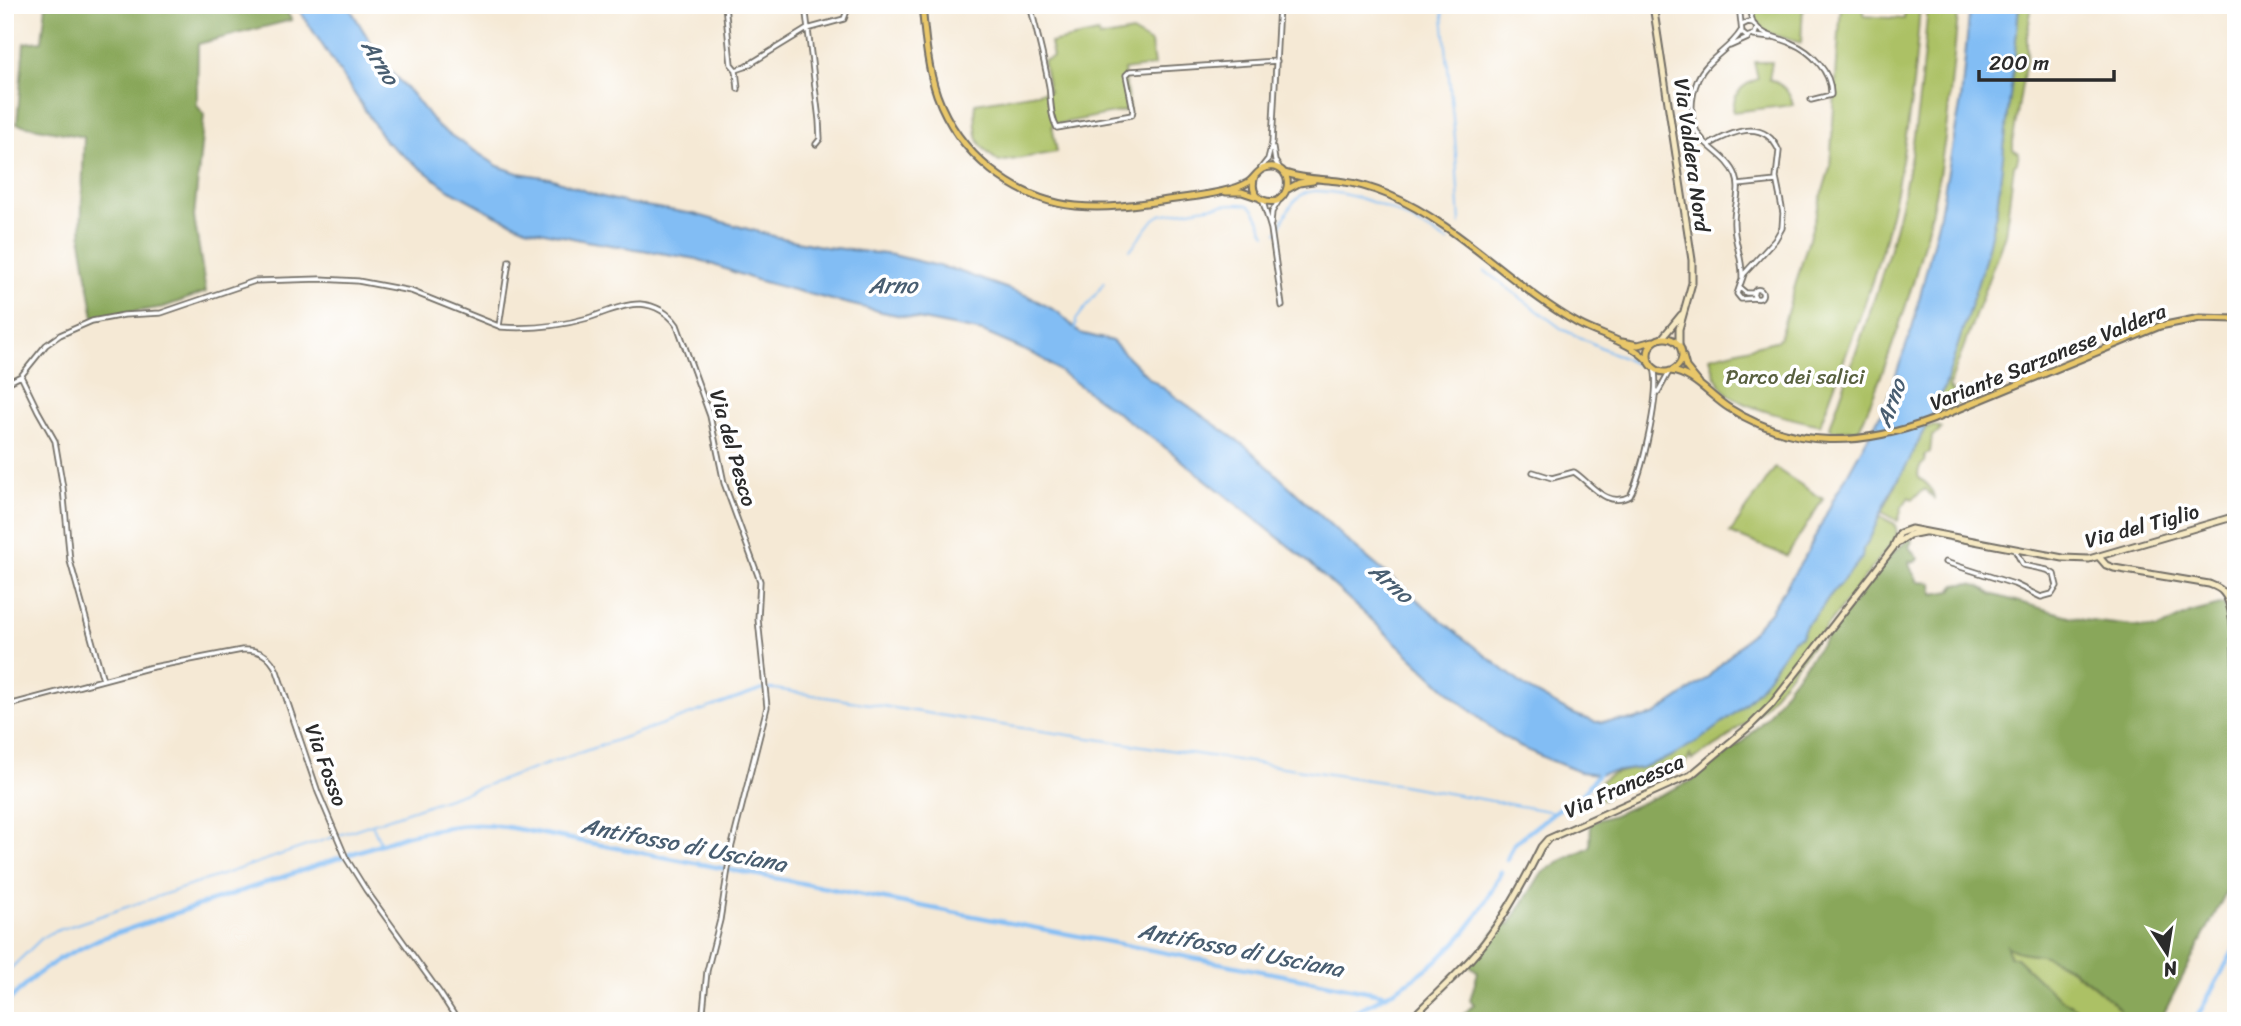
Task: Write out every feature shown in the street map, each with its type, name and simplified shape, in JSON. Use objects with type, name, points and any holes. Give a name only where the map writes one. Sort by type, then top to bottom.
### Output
[{"type":"main road","points":[[922,5],[929,64],[942,107],[965,145],[988,168],[1009,183],[1046,200],[1084,207],[1131,205],[1242,192],[1269,202],[1280,200],[1288,189],[1299,183],[1324,180]]},
{"type":"main road","name":"Via Valdera Nord","points":[[1655,8],[1692,260],[1692,283],[1679,329],[1679,345]]},
{"type":"main road","points":[[1209,194],[1244,185],[1257,174],[1272,167],[1293,176],[1367,187],[1410,205],[1442,225],[1557,311],[1580,325],[1639,353],[1654,368],[1681,373],[1703,388]]},
{"type":"main road","points":[[1282,171],[1288,181],[1288,189]]},
{"type":"main road","points":[[1257,174],[1253,187],[1260,199]]},
{"type":"main road","points":[[1612,339],[1638,345],[1663,337],[1674,326],[1687,303]]},
{"type":"main road","name":"Variante Sarzanese Valdera","points":[[1703,388],[1744,417],[1791,434],[1831,440],[1883,436],[1933,420],[2169,323],[2200,318],[2236,319]]},
{"type":"main road","points":[[1663,337],[1672,339],[1679,345],[1686,366],[1703,388]]},
{"type":"main road","points":[[1649,362],[1649,348],[1656,340]]},
{"type":"main road","points":[[1669,371],[1679,365],[1682,355]]},
{"type":"main road","name":"Via del Tiglio","points":[[1924,532],[2076,559],[2099,557],[2236,516]]},
{"type":"main road","name":"Via Francesca","points":[[1409,1021],[1462,969],[1484,943],[1504,915],[1548,839],[1680,780],[1705,765],[1772,704],[1891,551],[1902,531],[1911,529],[1924,532]]},
{"type":"main road","points":[[2099,557],[2106,565],[2114,568],[2209,584],[2221,590],[2231,608],[2236,674]]},
{"type":"street","points":[[725,5],[729,52],[731,64],[736,70],[738,89]]},
{"type":"street","points":[[804,5],[820,133],[817,144]]},
{"type":"street","points":[[736,70],[807,29],[844,19],[849,5]]},
{"type":"street","points":[[1030,5],[1049,101],[1058,128],[1132,115],[1126,75],[1128,71],[1277,61]]},
{"type":"street","points":[[1279,5],[1272,143],[1275,161],[1282,171]]},
{"type":"street","points":[[1739,5],[1744,36],[1781,39]]},
{"type":"street","points":[[1722,51],[1756,33],[1748,5]]},
{"type":"street","points":[[1739,288],[1746,293],[1754,293],[1757,290],[1762,292],[1761,298],[1738,299],[1737,296],[1739,288],[1742,277],[1742,263],[1733,222],[1738,186],[1731,167],[1695,128],[1692,114],[1696,86],[1701,73],[1735,40],[1748,22],[1761,32],[1792,43],[1813,57],[1827,76],[1830,96],[1811,100]]},
{"type":"street","points":[[1709,145],[1738,131],[1751,130],[1764,135],[1779,150],[1776,181],[1783,214],[1782,230],[1742,277]]},
{"type":"street","points":[[1257,174],[1266,162],[1272,143]]},
{"type":"street","points":[[1738,186],[1776,181]]},
{"type":"street","points":[[1260,199],[1267,210],[1271,229],[1282,306]]},
{"type":"street","points":[[1271,229],[1272,212],[1280,200]]},
{"type":"street","points":[[499,326],[509,261]]},
{"type":"street","points":[[1742,263],[1751,265]]},
{"type":"street","name":"Via del Pesco","points":[[21,376],[46,345],[60,335],[92,321],[124,315],[161,313],[255,281],[358,281],[411,290],[499,326],[517,328],[566,323],[639,304],[664,311],[673,319],[710,416],[724,483],[761,581],[758,619],[766,700],[765,717],[731,849],[720,920],[707,971],[702,1021]]},
{"type":"street","points":[[1754,293],[1756,298]]},
{"type":"street","points":[[1533,472],[1552,478],[1574,472],[1603,496],[1618,500],[1628,498],[1636,482],[1655,397],[1657,382],[1654,368]]},
{"type":"street","points":[[1655,397],[1669,371]]},
{"type":"street","points":[[5,384],[21,376],[55,441],[63,488],[70,561],[103,680],[5,706]]},
{"type":"street","name":"Via del Tiglio","points":[[1945,562],[2006,581],[2041,597],[2052,594],[2057,586],[2054,574],[2023,565],[2015,549]]},
{"type":"street","name":"Via Fosso","points":[[103,680],[148,668],[242,650],[267,655],[277,671],[313,779],[343,852],[457,1021]]},
{"type":"green space","points":[[46,5],[281,5],[292,20],[198,44],[197,105],[204,115],[194,217],[206,292],[164,307],[94,318],[81,240],[84,137],[17,124],[24,43],[42,41]]},
{"type":"green space","points":[[1750,5],[1803,5],[1801,43],[1768,33],[1758,23]]},
{"type":"green space","name":"Parco dei salici","points":[[1841,5],[1864,5],[1864,16],[1904,19],[1906,5],[1920,5],[1908,122],[1892,209],[1871,285],[1820,425],[1770,413],[1733,398],[1720,384],[1710,357],[1779,340],[1830,167]]},
{"type":"green space","points":[[1928,5],[1959,5],[1946,127],[1930,217],[1911,290],[1887,361],[1859,430],[1833,431],[1830,427],[1882,274],[1899,212],[1917,115]]},
{"type":"green space","points":[[2019,5],[2032,5],[2013,139],[2013,149],[2019,153],[2014,165],[2005,234],[1949,387],[1962,402],[1931,415],[1944,389],[1985,260],[1997,208]]},
{"type":"green space","points":[[1132,32],[1151,43],[1154,66],[1124,70],[1129,110],[1052,125],[1057,152],[999,162],[984,149],[977,137],[975,103],[1049,91],[1043,61],[1053,57],[1050,43],[1098,33],[1099,38]]},
{"type":"green space","points":[[1754,62],[1772,62],[1769,79],[1785,89],[1793,105],[1733,112],[1739,91],[1758,79]]},
{"type":"green space","points":[[1934,425],[1941,428],[1932,436],[1930,452],[1925,455],[1925,462],[1918,474],[1919,479],[1929,486],[1934,498],[1925,489],[1912,499],[1909,497],[1902,507],[1898,521],[1882,512],[1925,428]]},
{"type":"green space","points":[[1775,468],[1823,499],[1787,556],[1730,533]]},
{"type":"green space","points":[[1879,516],[1895,524],[1897,533],[1894,540],[1760,712],[1723,742],[1692,760],[1690,755],[1676,770],[1663,766],[1663,769],[1652,772],[1653,776],[1646,781],[1631,783],[1619,791],[1614,789],[1604,800],[1595,797],[1596,789],[1605,778],[1618,772],[1641,768],[1781,657],[1793,640],[1801,636],[1806,625],[1861,558]]},
{"type":"green space","points":[[1910,538],[1912,541],[1909,547],[1918,559],[1915,562],[1909,561],[1910,567],[1918,582],[1932,583],[1933,594],[1951,591],[1956,585],[1970,584],[1991,594],[2083,620],[2157,629],[2190,613],[2224,604],[2236,697],[2236,873],[2163,1015],[2157,1021],[2127,1021],[2120,1017],[2120,1009],[2075,971],[2055,960],[2020,952],[2007,946],[2009,956],[2016,958],[2054,994],[2077,1009],[2084,1021],[1457,1021],[1474,1004],[1470,1000],[1478,972],[1469,965],[1502,923],[1509,925],[1541,874],[1558,862],[1590,847],[1591,822],[1614,815],[1692,781],[1744,741],[1766,718],[1893,553]]},
{"type":"green space","points":[[2007,945],[2016,951],[2048,957],[2068,968],[2120,1009],[2120,1017],[2127,1021],[2084,1021],[2077,1009],[2054,994],[2016,958],[2009,956]]},
{"type":"water","name":"Arno","points":[[296,5],[348,5],[384,65],[438,127],[498,166],[518,173],[550,178],[627,203],[694,214],[777,237],[826,247],[893,255],[955,270],[1028,296],[1058,312],[1080,333],[1112,341],[1149,378],[1248,448],[1351,544],[1458,634],[1531,691],[1571,713],[1595,722],[1633,720],[1654,715],[1706,679],[1770,612],[1807,553],[1884,408],[1912,329],[1940,214],[1961,100],[1970,5],[2019,5],[1997,208],[1985,260],[1944,389],[1888,497],[1863,549],[1862,558],[1806,625],[1801,636],[1793,640],[1759,689],[1739,710],[1701,739],[1670,757],[1641,768],[1598,774],[1580,772],[1550,760],[1520,747],[1492,729],[1300,555],[1170,451],[1040,357],[983,332],[828,299],[756,280],[697,259],[526,228],[448,189],[386,142]]},
{"type":"waterway","points":[[1442,5],[1460,224]]},
{"type":"waterway","points":[[1277,233],[1299,197],[1322,191],[1377,204],[1406,217],[1448,242]]},
{"type":"waterway","points":[[1130,250],[1160,215],[1221,205],[1250,206],[1266,234]]},
{"type":"waterway","points":[[1485,271],[1562,329],[1638,365]]},
{"type":"waterway","points":[[1075,329],[1076,320],[1105,282]]},
{"type":"waterway","points":[[5,974],[50,933],[763,689],[1402,785],[1554,812]]},
{"type":"waterway","points":[[1507,860],[1514,844],[1554,812],[1583,794],[1598,774],[1598,770]]},
{"type":"waterway","name":"Antifosso di Usciana","points":[[5,1004],[35,976],[59,959],[99,939],[407,835],[468,825],[507,827],[1387,995]]},
{"type":"waterway","points":[[373,826],[381,844]]},
{"type":"waterway","points":[[1334,1021],[1393,992],[1445,953],[1478,914],[1501,872]]},
{"type":"waterway","points":[[2195,1021],[2236,946]]}]
